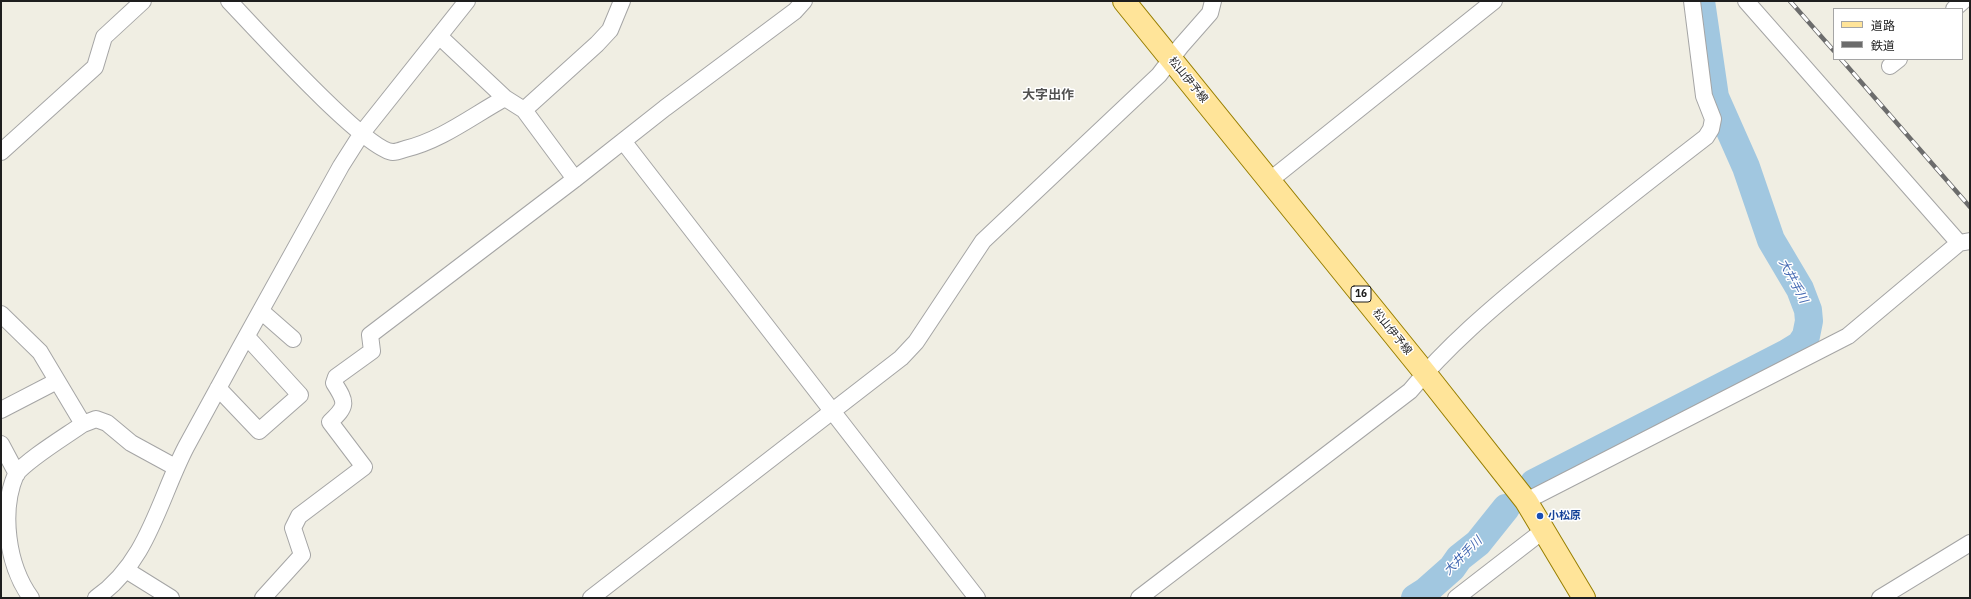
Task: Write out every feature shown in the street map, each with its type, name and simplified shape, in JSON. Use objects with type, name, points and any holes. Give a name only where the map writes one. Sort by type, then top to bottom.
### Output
[{"type":"main road","name":"松山伊予線","points":[[1124,1],[1425,373],[1526,501],[1584,598]]},
{"type":"street","points":[[1,152],[95,67],[104,37],[143,1]]},
{"type":"street","points":[[229,1],[348,123],[381,147],[393,152],[418,146],[447,133],[505,98]]},
{"type":"street","points":[[96,598],[133,562],[147,538],[175,468],[341,166],[362,133],[467,1]]},
{"type":"street","points":[[524,110],[610,30],[622,1]]},
{"type":"street","points":[[263,598],[302,555],[293,528],[299,516],[364,467],[330,422],[344,407],[344,399],[334,384],[336,377],[372,351],[370,335],[789,16],[804,1]]},
{"type":"street","points":[[591,598],[832,412],[909,350],[983,241],[1159,75],[1210,13],[1213,1]]},
{"type":"street","points":[[1269,181],[1494,1]]},
{"type":"street","points":[[1139,598],[1410,391],[1436,360],[1503,299],[1588,229],[1706,137],[1712,130],[1713,120],[1704,96],[1692,1]]},
{"type":"street","points":[[1526,501],[1848,336],[1965,242],[1746,1]]},
{"type":"street","points":[[1955,8],[1963,1]]},
{"type":"street","points":[[439,36],[505,98],[524,110],[575,179]]},
{"type":"street","points":[[623,141],[977,598]]},
{"type":"street","points":[[261,311],[283,328],[293,339]]},
{"type":"street","points":[[1,314],[40,352],[83,424]]},
{"type":"street","points":[[218,388],[259,431],[300,394],[246,337]]},
{"type":"street","points":[[1,410],[57,380]]},
{"type":"street","points":[[10,478],[29,462],[83,424],[96,419],[107,423],[131,443],[175,468]]},
{"type":"street","points":[[1,444],[10,478],[3,520],[4,539],[11,560],[24,588],[31,598]]},
{"type":"street","points":[[1456,598],[1544,530]]},
{"type":"street","points":[[1880,598],[1970,544]]},
{"type":"street","points":[[126,570],[170,598]]},
{"type":"waterway","name":"大井手川","points":[[1534,483],[1787,353],[1800,345],[1806,336],[1809,321],[1808,310],[1800,289],[1771,240],[1746,167],[1715,97],[1701,1]]},
{"type":"waterway","name":"大井手川","points":[[1415,598],[1426,591],[1452,568],[1459,558],[1478,543],[1506,508]]},
{"type":"railway","points":[[1790,1],[1833,50]]},
{"type":"railway","points":[[1842,60],[1970,207]]},
{"type":"place","name":"小松原","points":[[1540,516]]},
{"type":"district","name":"大字出作","points":[[1048,95]]}]
